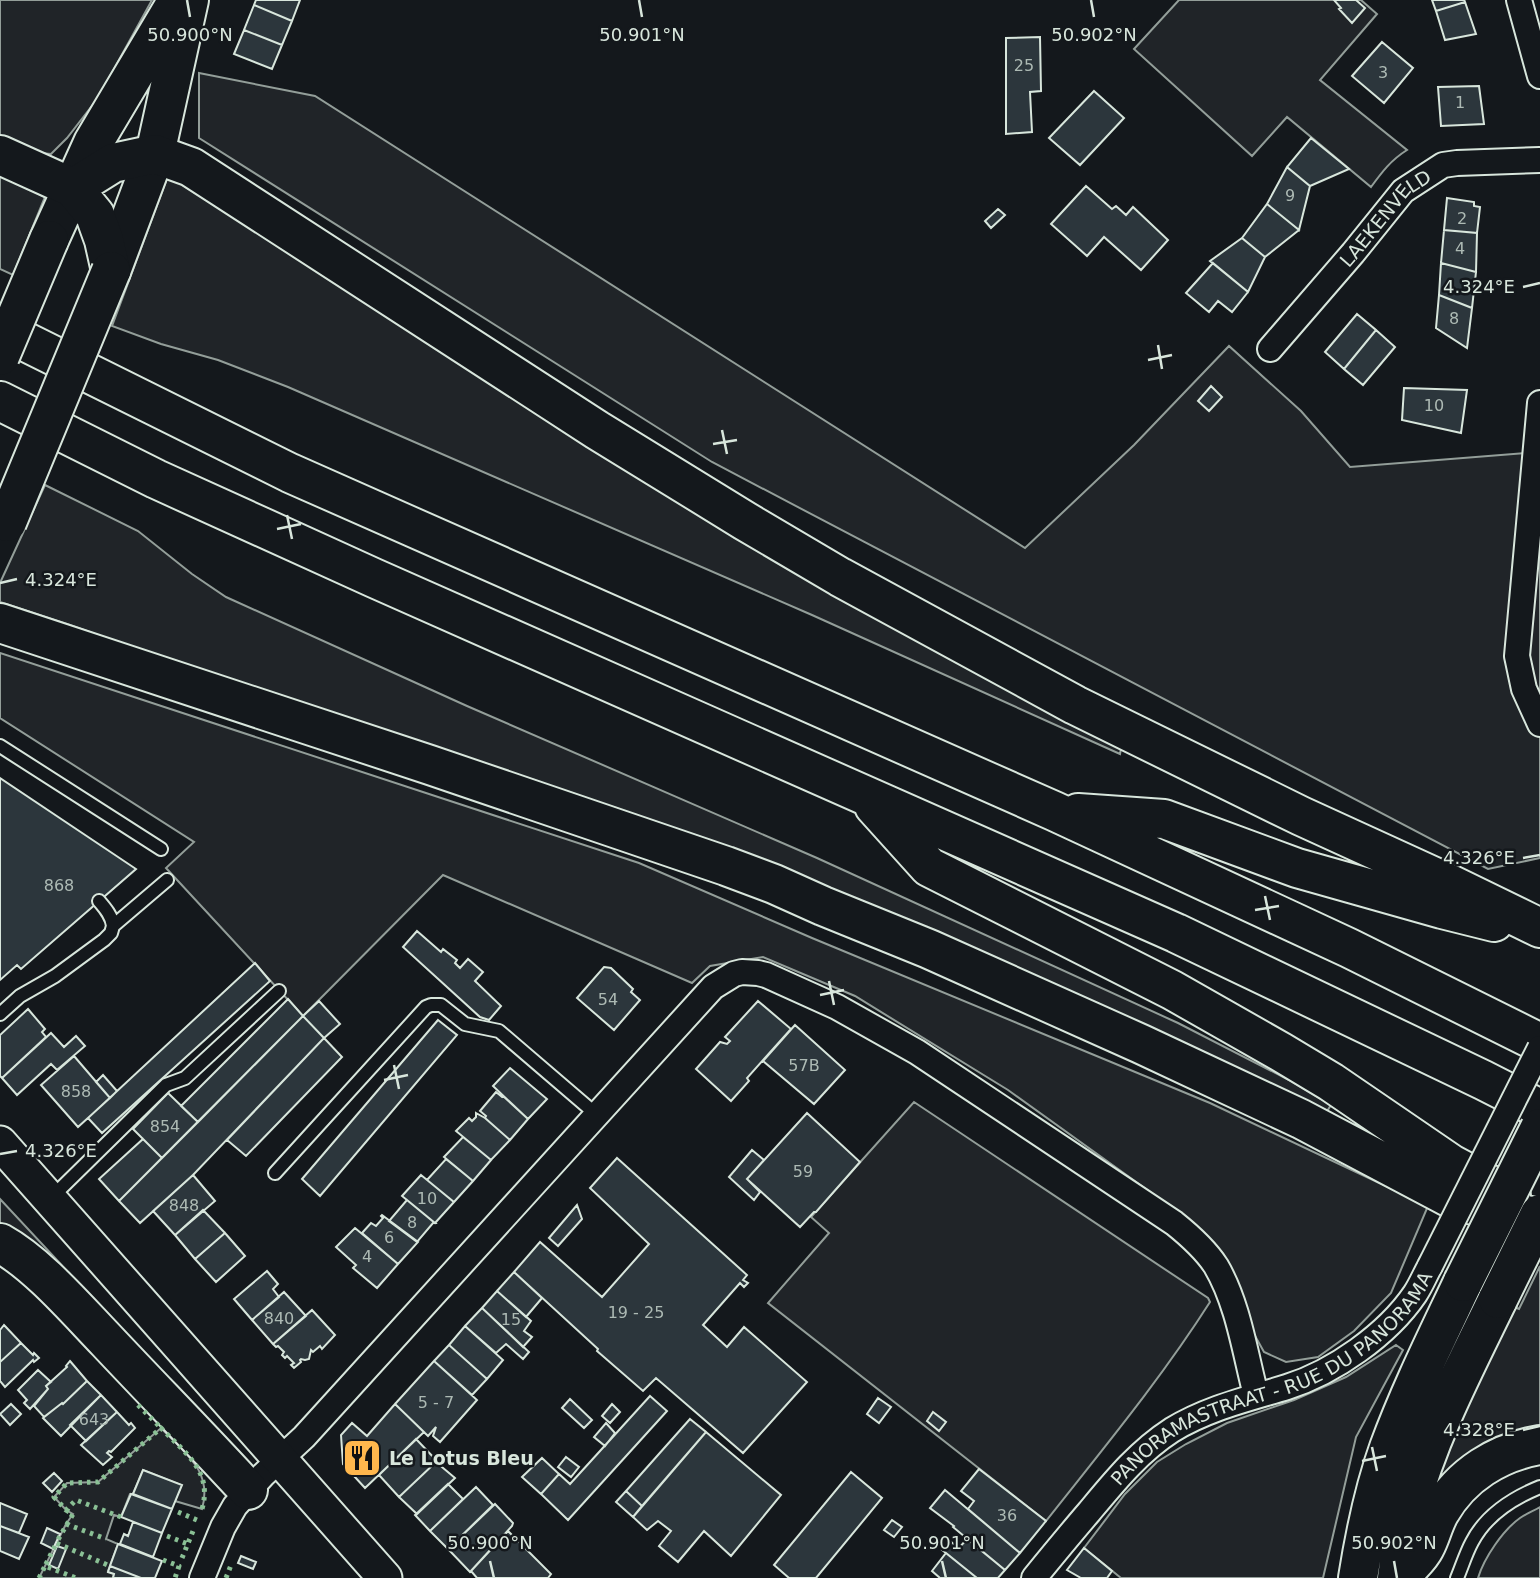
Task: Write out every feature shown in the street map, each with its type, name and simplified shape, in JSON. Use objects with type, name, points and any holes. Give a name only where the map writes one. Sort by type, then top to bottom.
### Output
[{"type":"main road","points":[[0,356],[93,143],[178,0]]},
{"type":"main road","points":[[4,529],[111,271],[155,154],[189,0]]},
{"type":"main road","points":[[73,188],[113,163],[155,154],[191,167],[597,430],[840,577],[1075,705],[1301,816],[1452,884],[1540,930]]},
{"type":"main road","points":[[0,155],[73,188],[96,215],[111,271]]},
{"type":"main road","points":[[0,329],[290,473],[1054,811],[1349,948],[1540,1045]]},
{"type":"main road","points":[[0,401],[156,479],[387,584],[1176,933],[1540,1109]]},
{"type":"main road","points":[[0,623],[409,758],[774,884],[929,949],[1141,1044],[1301,1119],[1458,1202],[1540,1215]]},
{"type":"main road","points":[[863,794],[929,867],[1114,960],[1220,1018],[1331,1082],[1451,1164],[1540,1215]]},
{"type":"main road","points":[[1054,811],[1164,818],[1297,868],[1442,909],[1540,930]]},
{"type":"main road","points":[[1358,1578],[1373,1500],[1409,1398],[1446,1274],[1540,1128]]},
{"type":"main road","points":[[0,1143],[385,1578]]},
{"type":"main road","points":[[1398,1578],[1410,1508],[1443,1413],[1540,1215]]},
{"type":"main road","points":[[0,1243],[39,1272],[248,1490]]},
{"type":"main road","points":[[1398,1578],[1425,1549],[1440,1512],[1464,1481],[1479,1468],[1496,1459],[1540,1445]]},
{"type":"street","points":[[1519,0],[1540,76]]},
{"type":"street","name":"LAEKENVELD","points":[[1270,349],[1403,191],[1418,180],[1443,165],[1540,160]]},
{"type":"street","points":[[1540,403],[1517,656],[1524,690],[1540,724]]},
{"type":"street","points":[[202,1578],[229,1515],[248,1490],[304,1437],[719,982],[741,972],[766,975],[837,1007],[917,1052],[1186,1232],[1216,1265],[1238,1323],[1256,1395]]},
{"type":"street","name":"PANORAMASTRAAT - RUE DU PANORAMA","points":[[1034,1578],[1109,1488],[1147,1449],[1195,1418],[1318,1375],[1373,1338],[1395,1318],[1415,1294],[1446,1274],[1540,1045]]},
{"type":"lane","points":[[0,746],[161,849]]},
{"type":"lane","points":[[113,926],[167,880]]},
{"type":"lane","points":[[0,1013],[111,933],[113,926],[109,913],[99,901]]},
{"type":"lane","points":[[50,1199],[166,1085],[185,1078],[279,991]]},
{"type":"lane","points":[[275,1173],[426,1007],[431,1005],[441,1005],[465,1024],[499,1031],[597,1115]]},
{"type":"lane","points":[[1457,1578],[1472,1541],[1488,1520],[1507,1504],[1540,1487]]},
{"type":"shaded area","points":[[0,0],[152,0],[98,98],[51,154],[40,153],[0,136]]},
{"type":"shaded area","points":[[1179,0],[1361,0],[1377,14],[1320,80],[1407,150],[1391,162],[1371,187],[1287,117],[1252,156],[1134,49]]},
{"type":"shaded area","points":[[199,73],[315,96],[1025,548],[1134,445],[1229,346],[1301,411],[1350,467],[1540,452],[1540,858],[1488,869],[712,462],[199,138]]},
{"type":"shaded area","points":[[0,175],[45,197],[13,275],[0,269]]},
{"type":"shaded area","points":[[168,176],[620,462],[1122,743],[1120,754],[812,615],[288,387],[218,360],[161,344],[112,326]]},
{"type":"shaded area","points":[[45,485],[138,531],[226,597],[467,706],[817,858],[1178,1023],[1289,1080],[1331,1105],[1322,1119],[371,732],[0,602],[0,583]]},
{"type":"shaded area","points":[[0,653],[639,863],[812,938],[1210,1103],[1428,1206],[1391,1293],[1354,1331],[1318,1357],[1286,1362],[1264,1352],[1216,1246],[1171,1207],[1008,1090],[855,996],[763,957],[710,966],[692,983],[443,875],[303,1016],[166,868],[194,842],[0,718]]},
{"type":"shaded area","points":[[914,1102],[1208,1298],[1210,1302],[1110,1441],[1046,1521],[768,1303],[829,1233],[811,1217]]},
{"type":"shaded area","points":[[0,1199],[70,1274],[0,1231]]},
{"type":"shaded area","points":[[1540,1266],[1540,1432],[1432,1503],[1445,1457],[1468,1402],[1514,1307],[1519,1309]]},
{"type":"shaded area","points":[[1396,1345],[1403,1350],[1356,1437],[1323,1578],[1121,1578],[1084,1548],[1125,1494],[1157,1462],[1227,1423],[1294,1400],[1346,1377]]},
{"type":"shaded area","points":[[161,1428],[195,1464],[200,1473],[204,1484],[202,1509],[175,1501],[181,1485],[143,1470],[121,1517],[114,1515],[106,1539],[118,1544],[108,1571],[114,1574],[113,1578],[39,1578],[73,1514],[54,1497],[67,1483],[98,1482]]},
{"type":"shaded area","points":[[1540,1507],[1540,1578],[1478,1578],[1489,1553],[1507,1530],[1520,1518]]},
{"type":"building","points":[[256,0],[300,0],[292,21],[254,5]]},
{"type":"building","points":[[1334,0],[1356,0],[1365,8],[1352,23]]},
{"type":"building","points":[[1432,0],[1464,0],[1465,2],[1436,11]]},
{"type":"building","points":[[1465,2],[1476,34],[1445,40],[1436,11]]},
{"type":"building","points":[[254,5],[292,21],[282,45],[244,30]]},
{"type":"building","points":[[244,30],[282,45],[272,69],[234,54]]},
{"type":"building","points":[[1040,37],[1041,91],[1030,92],[1032,132],[1006,134],[1006,38]]},
{"type":"building","points":[[1382,42],[1413,68],[1384,103],[1352,76]]},
{"type":"building","points":[[1479,86],[1484,124],[1441,126],[1438,87]]},
{"type":"building","points":[[1094,91],[1124,118],[1080,165],[1049,138]]},
{"type":"building","points":[[1311,138],[1349,169],[1310,186],[1287,167]]},
{"type":"building","points":[[1287,167],[1310,186],[1299,230],[1267,204]]},
{"type":"building","points":[[1086,186],[1112,209],[1116,206],[1126,215],[1133,207],[1168,240],[1141,270],[1104,237],[1087,256],[1051,224]]},
{"type":"building","points":[[1447,198],[1474,202],[1474,206],[1480,207],[1477,233],[1444,230]]},
{"type":"building","points":[[1267,204],[1299,230],[1265,257],[1242,238]]},
{"type":"building","points":[[998,209],[1005,215],[991,228],[985,221]]},
{"type":"building","points":[[1444,230],[1477,233],[1476,272],[1441,263]]},
{"type":"building","points":[[1242,238],[1265,257],[1248,292],[1210,261]]},
{"type":"building","points":[[1213,263],[1248,292],[1232,312],[1218,301],[1209,312],[1186,293]]},
{"type":"building","points":[[1441,263],[1476,272],[1472,308],[1439,295]]},
{"type":"building","points":[[1439,295],[1472,308],[1467,348],[1436,328]]},
{"type":"building","points":[[1357,314],[1376,330],[1344,369],[1325,352]]},
{"type":"building","points":[[1376,330],[1395,347],[1363,385],[1344,369]]},
{"type":"building","points":[[1211,386],[1222,397],[1209,411],[1198,401]]},
{"type":"building","points":[[1404,388],[1467,390],[1461,433],[1402,420]]},
{"type":"building","points":[[0,778],[136,869],[21,969],[17,965],[0,980]]},
{"type":"building","points":[[417,931],[441,952],[443,949],[457,960],[455,963],[460,968],[468,959],[483,972],[475,981],[501,1006],[489,1020],[480,1017],[403,947]]},
{"type":"building","points":[[255,963],[270,981],[102,1133],[88,1118]]},
{"type":"building","points":[[604,967],[611,968],[633,989],[631,992],[640,1000],[614,1030],[577,998]]},
{"type":"building","points":[[288,999],[303,1016],[198,1122],[181,1106]]},
{"type":"building","points":[[319,1001],[340,1024],[324,1038],[303,1016]]},
{"type":"building","points":[[758,1001],[791,1029],[747,1078],[749,1081],[731,1101],[696,1069],[720,1042],[727,1044],[730,1041],[725,1037]]},
{"type":"building","points":[[28,1009],[45,1029],[42,1032],[46,1037],[2,1078],[0,1035]]},
{"type":"building","points":[[303,1016],[324,1038],[193,1175],[140,1223],[119,1201]]},
{"type":"building","points":[[438,1020],[457,1035],[320,1196],[302,1179]]},
{"type":"building","points":[[795,1025],[845,1070],[814,1104],[763,1061]]},
{"type":"building","points":[[51,1033],[64,1047],[76,1036],[85,1046],[57,1070],[51,1064],[17,1095],[2,1078]]},
{"type":"building","points":[[324,1038],[342,1057],[246,1156],[227,1140]]},
{"type":"building","points":[[74,1056],[110,1098],[78,1127],[41,1085]]},
{"type":"building","points":[[510,1068],[547,1099],[528,1119],[493,1086]]},
{"type":"building","points":[[103,1075],[117,1091],[110,1098],[96,1082]]},
{"type":"building","points":[[496,1092],[528,1119],[510,1140],[480,1111]]},
{"type":"building","points":[[168,1093],[198,1122],[162,1158],[133,1129]]},
{"type":"building","points":[[476,1113],[510,1140],[491,1160],[456,1131],[469,1118],[472,1121]]},
{"type":"building","points":[[807,1113],[860,1162],[800,1227],[747,1179]]},
{"type":"building","points":[[463,1137],[491,1160],[473,1181],[444,1157]]},
{"type":"building","points":[[143,1139],[162,1158],[119,1201],[99,1179]]},
{"type":"building","points":[[752,1150],[764,1160],[747,1179],[760,1192],[754,1200],[729,1177]]},
{"type":"building","points":[[617,1158],[747,1275],[743,1280],[748,1283],[744,1287],[740,1283],[703,1325],[727,1347],[744,1327],[807,1382],[743,1453],[656,1378],[643,1391],[514,1272],[540,1242],[602,1297],[649,1244],[590,1188]]},
{"type":"building","points":[[446,1159],[473,1181],[454,1202],[427,1180]]},
{"type":"building","points":[[193,1175],[215,1201],[175,1235],[153,1211]]},
{"type":"building","points":[[421,1175],[454,1202],[435,1223],[402,1196]]},
{"type":"building","points":[[407,1200],[435,1223],[417,1242],[389,1221]]},
{"type":"building","points":[[577,1205],[582,1219],[558,1246],[549,1238]]},
{"type":"building","points":[[203,1210],[225,1233],[195,1259],[175,1235]]},
{"type":"building","points":[[382,1215],[418,1242],[398,1264],[362,1233],[371,1223],[376,1226],[383,1218]]},
{"type":"building","points":[[355,1228],[398,1264],[377,1288],[353,1268],[356,1265],[336,1247]]},
{"type":"building","points":[[225,1233],[245,1256],[216,1282],[195,1259]]},
{"type":"building","points":[[267,1271],[278,1284],[273,1289],[279,1297],[252,1320],[234,1299]]},
{"type":"building","points":[[514,1272],[542,1298],[526,1317],[497,1291]]},
{"type":"building","points":[[497,1291],[531,1321],[524,1331],[532,1337],[523,1347],[482,1308]]},
{"type":"building","points":[[284,1292],[306,1316],[273,1344],[252,1320]]},
{"type":"building","points":[[482,1308],[529,1352],[523,1359],[506,1344],[496,1353],[465,1326]]},
{"type":"building","points":[[312,1310],[335,1335],[322,1349],[320,1346],[313,1352],[311,1350],[309,1359],[301,1359],[294,1368],[291,1365],[294,1363],[287,1356],[285,1358],[282,1355],[284,1352],[273,1344]]},
{"type":"building","points":[[4,1325],[21,1343],[0,1362],[0,1330]]},
{"type":"building","points":[[465,1326],[503,1360],[487,1379],[449,1345]]},
{"type":"building","points":[[21,1343],[39,1358],[34,1362],[33,1360],[5,1387],[0,1381],[0,1362]]},
{"type":"building","points":[[449,1345],[487,1379],[472,1395],[434,1361]]},
{"type":"building","points":[[70,1361],[87,1381],[63,1404],[44,1417],[34,1406],[48,1389],[46,1386]]},
{"type":"building","points":[[434,1361],[477,1400],[440,1442],[433,1436],[436,1427],[428,1436],[395,1404]]},
{"type":"building","points":[[38,1370],[51,1382],[30,1409],[24,1403],[27,1400],[18,1390]]},
{"type":"building","points":[[87,1381],[101,1395],[61,1436],[43,1418],[63,1404]]},
{"type":"building","points":[[101,1395],[117,1412],[86,1441],[70,1425]]},
{"type":"building","points":[[650,1396],[667,1411],[568,1520],[541,1494],[559,1474],[570,1484]]},
{"type":"building","points":[[878,1398],[891,1407],[879,1423],[867,1414]]},
{"type":"building","points":[[570,1399],[592,1420],[584,1428],[562,1408]]},
{"type":"building","points":[[11,1404],[21,1414],[10,1425],[0,1414]]},
{"type":"building","points":[[395,1404],[424,1432],[365,1488],[343,1464],[341,1435],[352,1423],[367,1436]]},
{"type":"building","points":[[612,1404],[620,1412],[610,1423],[602,1416]]},
{"type":"building","points":[[117,1412],[135,1428],[107,1453],[112,1457],[103,1465],[81,1445]]},
{"type":"building","points":[[933,1412],[946,1422],[939,1431],[927,1421]]},
{"type":"building","points":[[690,1419],[706,1432],[642,1506],[626,1491]]},
{"type":"building","points":[[606,1423],[615,1433],[605,1446],[594,1437]]},
{"type":"building","points":[[706,1432],[781,1495],[731,1556],[704,1531],[678,1562],[659,1546],[671,1531],[658,1521],[647,1530],[633,1517]]},
{"type":"building","points":[[416,1439],[437,1461],[399,1497],[379,1475]]},
{"type":"building","points":[[566,1457],[579,1467],[571,1477],[558,1467]]},
{"type":"building","points":[[542,1458],[559,1474],[541,1494],[522,1477]]},
{"type":"building","points":[[436,1462],[455,1478],[417,1514],[399,1497]]},
{"type":"building","points":[[979,1469],[1046,1521],[1020,1553],[968,1509],[974,1501],[961,1491]]},
{"type":"building","points":[[143,1470],[182,1485],[172,1509],[133,1494]]},
{"type":"building","points":[[851,1472],[882,1498],[816,1578],[789,1578],[774,1565]]},
{"type":"building","points":[[54,1473],[62,1481],[52,1492],[43,1483]]},
{"type":"building","points":[[448,1484],[463,1499],[430,1531],[415,1515]]},
{"type":"building","points":[[476,1487],[493,1505],[448,1549],[430,1531]]},
{"type":"building","points":[[945,1490],[1020,1553],[1005,1570],[930,1508]]},
{"type":"building","points":[[626,1491],[642,1506],[633,1517],[616,1502]]},
{"type":"building","points":[[131,1494],[172,1509],[162,1533],[121,1517]]},
{"type":"building","points":[[0,1503],[27,1514],[19,1533],[0,1526]]},
{"type":"building","points":[[495,1504],[513,1523],[512,1526],[470,1572],[448,1549]]},
{"type":"building","points":[[892,1520],[902,1527],[894,1537],[884,1530]]},
{"type":"building","points":[[133,1522],[162,1533],[153,1557],[120,1544],[124,1534],[128,1536]]},
{"type":"building","points":[[0,1526],[29,1537],[19,1559],[0,1551]]},
{"type":"building","points":[[47,1528],[60,1534],[53,1549],[41,1543]]},
{"type":"building","points":[[508,1531],[551,1574],[548,1578],[477,1578],[471,1571]]},
{"type":"building","points":[[967,1539],[1005,1570],[998,1578],[977,1578],[942,1550],[950,1541],[959,1548]]},
{"type":"building","points":[[118,1544],[162,1561],[155,1578],[141,1578],[110,1566]]},
{"type":"building","points":[[57,1546],[66,1549],[58,1569],[49,1565]]},
{"type":"building","points":[[1084,1548],[1112,1571],[1107,1578],[1081,1578],[1067,1570]]},
{"type":"building","points":[[946,1553],[977,1578],[940,1578],[932,1571]]},
{"type":"building","points":[[241,1556],[256,1562],[253,1569],[238,1563]]},
{"type":"building","points":[[110,1566],[141,1578],[113,1578],[114,1574],[108,1572]]},
{"type":"hedge","points":[[138,1405],[161,1428]]},
{"type":"hedge","points":[[121,1517],[76,1500],[66,1510],[54,1497],[67,1483],[98,1482],[161,1428],[195,1464],[200,1473],[204,1484],[202,1509]]},
{"type":"hedge","points":[[66,1510],[73,1514],[56,1543],[110,1566]]},
{"type":"hedge","points":[[178,1512],[197,1520]]},
{"type":"hedge","points":[[66,1524],[106,1539]]},
{"type":"hedge","points":[[182,1558],[193,1531]]},
{"type":"hedge","points":[[167,1536],[188,1544]]},
{"type":"hedge","points":[[55,1546],[45,1566],[76,1578]]},
{"type":"hedge","points":[[163,1560],[179,1566],[175,1578]]},
{"type":"hedge","points":[[226,1578],[231,1565]]},
{"type":"hedge","points":[[39,1578],[45,1566]]},
{"type":"place","name":"Le Lotus Bleu","points":[[362,1458]]}]
